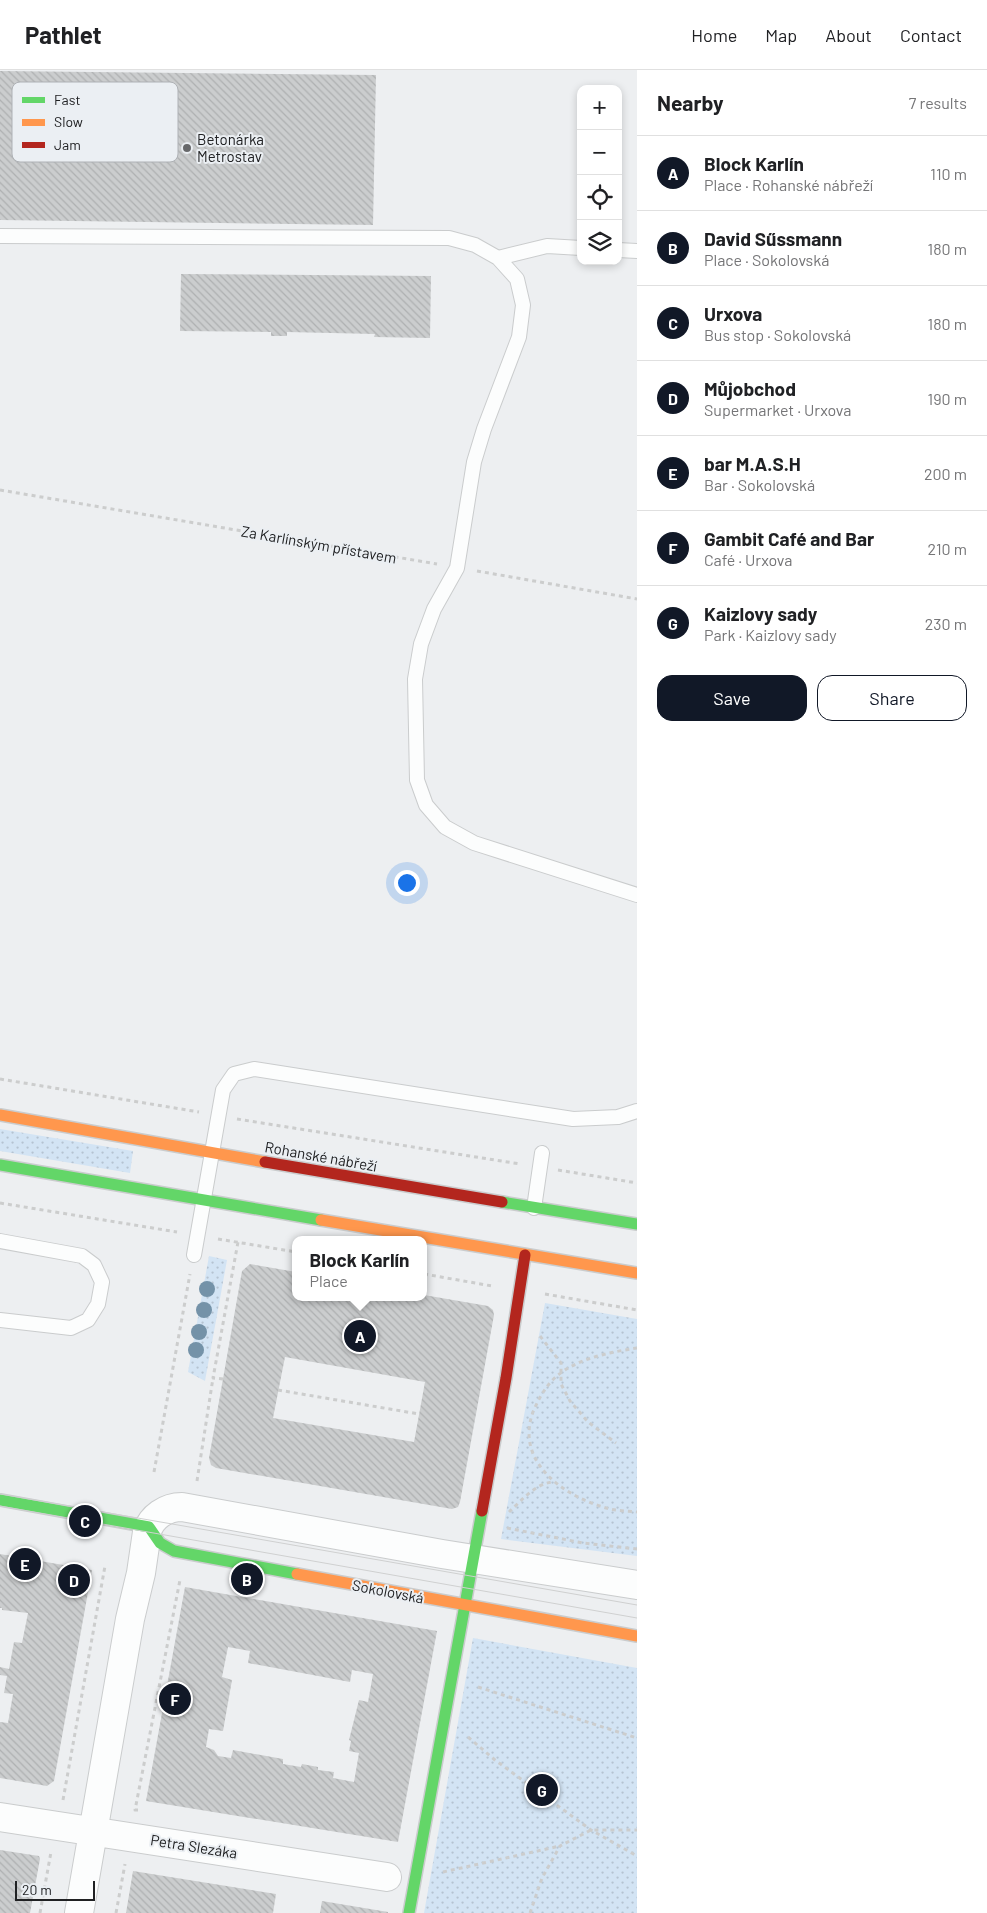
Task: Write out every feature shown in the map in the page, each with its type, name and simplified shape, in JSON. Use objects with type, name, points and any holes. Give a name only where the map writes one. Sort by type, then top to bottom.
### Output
[{"type":"street","name":"Rohanské nábřeží","points":[[0,1115],[212,1153],[637,1224]]},
{"type":"street","points":[[0,1165],[415,1236]]},
{"type":"street","points":[[427,1238],[637,1273]]},
{"type":"street","points":[[409,1913],[474,1559],[526,1255]]},
{"type":"street","points":[[0,1500],[148,1527]]},
{"type":"street","points":[[79,1913],[130,1619],[141,1573],[148,1527],[165,1510],[182,1506],[442,1554],[637,1585]]},
{"type":"street","name":"Sokolovská","points":[[148,1527],[160,1543],[174,1551],[465,1606],[637,1636]]},
{"type":"street","name":"Petra Slezáka","points":[[0,1817],[387,1877]]},
{"type":"lane","points":[[0,236],[448,238],[475,245],[498,258],[517,279],[523,305],[519,337],[484,429],[474,462],[457,568],[434,609],[421,644],[415,679],[417,780],[426,805],[445,827],[474,843],[637,895]]},
{"type":"lane","points":[[498,258],[547,246],[577,248]]},
{"type":"lane","points":[[622,250],[637,250]]},
{"type":"lane","points":[[194,1255],[223,1090],[234,1074],[254,1069],[573,1119],[618,1117],[637,1111]]},
{"type":"lane","points":[[534,1208],[542,1153]]},
{"type":"lane","points":[[0,1241],[82,1256],[94,1265],[102,1282],[98,1304],[88,1320],[71,1328],[0,1320]]},
{"type":"path","name":"Za Karlínským přístavem","points":[[0,490],[637,599]]},
{"type":"path","points":[[0,1079],[637,1183]]},
{"type":"path","points":[[0,1203],[292,1251]]},
{"type":"path","points":[[197,1480],[213,1378],[238,1242]]},
{"type":"path","points":[[154,1472],[194,1255]]},
{"type":"path","points":[[538,1334],[561,1363],[561,1384],[570,1401],[588,1422],[616,1443]]},
{"type":"path","points":[[637,1348],[607,1353],[581,1362],[560,1373],[539,1398],[528,1425],[530,1448],[538,1464],[553,1482],[593,1503],[612,1510],[637,1512]]},
{"type":"path","points":[[213,1378],[223,1379]]},
{"type":"path","points":[[278,1390],[419,1414]]},
{"type":"path","points":[[509,1513],[531,1492],[547,1483],[553,1482]]},
{"type":"path","points":[[506,1528],[583,1543],[637,1549]]},
{"type":"path","points":[[40,1913],[56,1825],[65,1788],[105,1566]]},
{"type":"path","points":[[135,1810],[180,1580]]},
{"type":"path","points":[[452,1676],[480,1688],[637,1738]]},
{"type":"path","points":[[444,1718],[495,1760],[591,1830],[637,1856]]},
{"type":"path","points":[[415,1877],[560,1846],[591,1830],[637,1830]]},
{"type":"path","points":[[530,1913],[542,1878],[560,1846]]},
{"type":"shaded area","points":[[0,1129],[133,1151],[130,1173],[0,1151]]},
{"type":"shaded area","points":[[209,1256],[227,1260],[205,1381],[188,1372]]},
{"type":"shaded area","points":[[545,1303],[637,1319],[637,1556],[501,1539]]},
{"type":"shaded area","points":[[473,1638],[637,1668],[637,1913],[424,1913]]},
{"type":"building","name":"Betonárka Metrostav","points":[[0,71],[376,75],[373,225],[0,220]]},
{"type":"building","points":[[181,274],[431,276],[430,338],[374,337],[375,334],[287,332],[287,336],[271,336],[271,332],[180,331]]},
{"type":"building","points":[[250,1264],[292,1271],[292,1301],[427,1301],[427,1296],[488,1306],[493,1310],[494,1315],[458,1507],[452,1509],[216,1468],[211,1465],[209,1458],[242,1271]],"holes":[[[285,1357],[425,1382],[414,1442],[273,1418]]]},
{"type":"building","points":[[0,1554],[92,1570],[54,1781],[47,1786],[0,1778],[0,1722],[8,1723],[13,1694],[4,1693],[7,1676],[0,1675],[0,1667],[9,1669],[14,1642],[22,1643],[28,1613],[2,1610],[0,1608]]},
{"type":"building","points":[[185,1587],[437,1631],[398,1842],[146,1801]],"holes":[[[228,1647],[250,1651],[248,1663],[350,1682],[352,1670],[373,1674],[368,1702],[359,1700],[349,1740],[351,1741],[349,1751],[359,1753],[354,1782],[333,1778],[334,1772],[318,1770],[318,1767],[302,1764],[301,1767],[283,1764],[283,1759],[233,1750],[231,1758],[218,1756],[214,1750],[206,1747],[209,1729],[223,1731],[232,1680],[222,1677]]]},
{"type":"building","points":[[0,1850],[39,1856],[30,1913],[0,1913]]},
{"type":"building","points":[[133,1871],[276,1894],[273,1913],[126,1913]]},
{"type":"building","points":[[322,1901],[388,1912],[388,1913],[320,1913]]},
{"type":"tram line","points":[[0,1494],[637,1605]]},
{"type":"tram line","points":[[0,1506],[637,1618]]},
{"type":"traffic: fast","points":[[0,1165],[321,1220]]},
{"type":"traffic: fast","points":[[502,1202],[637,1224]]},
{"type":"traffic: fast","points":[[0,1500],[149,1527],[160,1543],[174,1551],[297,1574]]},
{"type":"traffic: fast","points":[[409,1913],[482,1511]]},
{"type":"traffic: slow","points":[[0,1115],[265,1162]]},
{"type":"traffic: slow","points":[[321,1220],[416,1236]]},
{"type":"traffic: slow","points":[[427,1238],[637,1273]]},
{"type":"traffic: slow","points":[[297,1574],[637,1636]]},
{"type":"traffic: jam","points":[[265,1162],[502,1202]]},
{"type":"traffic: jam","points":[[482,1511],[506,1378],[525,1255]]},
{"type":"place","name":"Betonárka Metrostav","points":[[187,148]]},
{"type":"place","name":"Block Karlín","points":[[360,1336]]},
{"type":"place","name":"Urxova","points":[[85,1521]]},
{"type":"place","name":"bar M.A.S.H","points":[[25,1564]]},
{"type":"place","name":"David Sűssmann","points":[[247,1579]]},
{"type":"place","name":"Můjobchod","points":[[74,1580]]},
{"type":"place","name":"Gambit Café and Bar","points":[[175,1699]]},
{"type":"place","name":"Kaizlovy sady","points":[[542,1790]]}]
